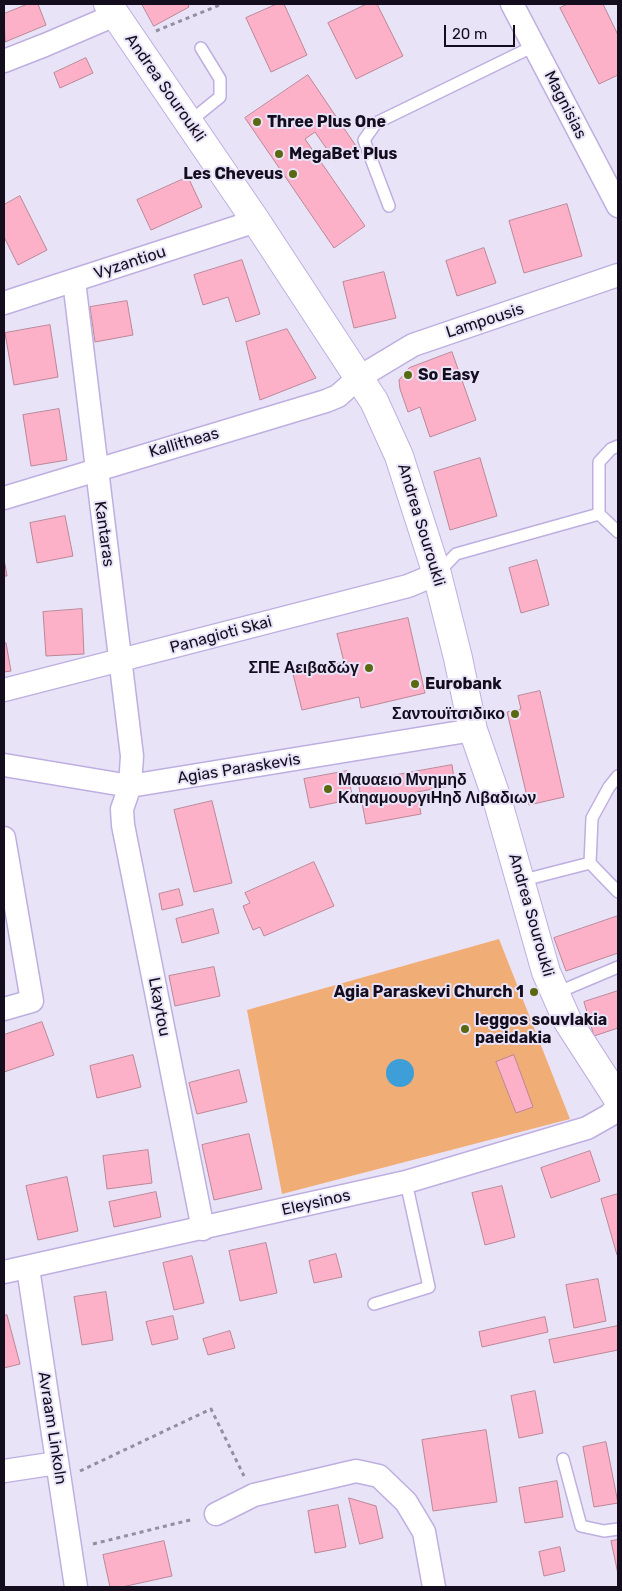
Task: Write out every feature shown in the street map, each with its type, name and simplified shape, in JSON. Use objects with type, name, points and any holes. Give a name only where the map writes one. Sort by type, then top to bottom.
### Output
[{"type":"main road","name":"Andrea Souroukli","points":[[111,9],[256,221],[374,401],[399,456],[437,574],[458,658],[473,730],[497,800],[554,994],[582,1045],[618,1099]]},
{"type":"street","name":"Magnisias","points":[[513,4],[618,206]]},
{"type":"street","points":[[4,61],[54,42],[111,9]]},
{"type":"street","name":"Vyzantiou","points":[[4,303],[256,221]]},
{"type":"street","name":"Lampousis","points":[[358,378],[413,345],[618,275]]},
{"type":"street","name":"Kantaras","points":[[74,281],[95,470],[132,756],[130,786]]},
{"type":"street","name":"Kallitheas","points":[[4,498],[326,402],[338,396],[358,378]]},
{"type":"street","name":"Panagioti Skai","points":[[4,690],[121,662],[408,586],[437,574]]},
{"type":"street","name":"Agias Paraskevis","points":[[4,765],[130,786],[473,730]]},
{"type":"street","name":"Lkaytou","points":[[130,786],[122,809],[122,825],[203,1229]]},
{"type":"street","points":[[4,838],[32,1001],[4,1009]]},
{"type":"street","name":"Eleysinos","points":[[4,1272],[203,1229],[406,1182],[588,1128],[610,1115],[618,1105]]},
{"type":"street","name":"Avraam Linkoln","points":[[28,1268],[76,1587]]},
{"type":"street","points":[[4,1471],[58,1472]]},
{"type":"street","points":[[216,1514],[254,1496],[356,1471],[379,1476],[406,1502],[424,1532],[434,1587]]},
{"type":"lane","points":[[389,206],[364,140],[376,123],[534,46]]},
{"type":"lane","points":[[189,122],[220,97],[220,79],[201,48]]},
{"type":"lane","points":[[618,446],[611,448],[599,462],[599,514],[618,532]]},
{"type":"lane","points":[[437,574],[456,554],[599,514]]},
{"type":"lane","points":[[618,776],[592,818],[590,863],[618,892]]},
{"type":"lane","points":[[520,881],[590,863]]},
{"type":"lane","points":[[554,994],[618,967]]},
{"type":"lane","points":[[374,1304],[429,1286],[406,1182]]},
{"type":"lane","points":[[563,1459],[581,1526],[604,1531],[618,1529]]},
{"type":"path","points":[[132,41],[222,4]]},
{"type":"path","points":[[58,1472],[211,1409],[254,1496]]},
{"type":"path","points":[[70,1549],[216,1514]]},
{"type":"shaded area","points":[[499,939],[570,1119],[282,1194],[247,1010]]},
{"type":"water","points":[[400,1059],[410,1063],[414,1073],[410,1083],[400,1087],[390,1083],[386,1073],[390,1063]]},
{"type":"building","points":[[28,4],[38,4],[46,25],[5,42],[4,14]]},
{"type":"building","points":[[142,4],[188,4],[189,7],[154,26]]},
{"type":"building","points":[[277,4],[284,4],[307,55],[271,72],[246,18]]},
{"type":"building","points":[[367,4],[377,4],[403,56],[356,79],[328,23]]},
{"type":"building","points":[[568,4],[603,4],[618,35],[618,75],[599,84],[560,8]]},
{"type":"building","points":[[86,58],[93,73],[60,88],[54,73]]},
{"type":"building","points":[[308,75],[356,146],[335,161],[315,132],[305,139],[365,226],[334,248],[245,118]]},
{"type":"building","points":[[188,177],[202,207],[151,230],[137,200]]},
{"type":"building","points":[[20,196],[47,250],[18,265],[4,237],[4,205]]},
{"type":"building","points":[[567,204],[582,256],[524,273],[509,221]]},
{"type":"building","points":[[484,248],[496,283],[457,296],[446,261]]},
{"type":"building","points":[[242,260],[260,314],[236,322],[228,297],[203,305],[194,275]]},
{"type":"building","points":[[384,272],[396,318],[354,328],[343,282]]},
{"type":"building","points":[[127,301],[133,335],[95,342],[90,307]]},
{"type":"building","points":[[50,325],[58,377],[14,385],[5,333]]},
{"type":"building","points":[[287,329],[316,378],[260,400],[246,342]]},
{"type":"building","points":[[452,352],[476,420],[430,437],[420,407],[408,412],[399,380],[409,368]]},
{"type":"building","points":[[59,409],[67,460],[31,466],[23,415]]},
{"type":"building","points":[[480,458],[497,516],[450,530],[434,472]]},
{"type":"building","points":[[65,516],[73,556],[37,563],[30,523]]},
{"type":"building","points":[[4,559],[7,576],[4,576]]},
{"type":"building","points":[[537,560],[549,605],[521,613],[509,568]]},
{"type":"building","points":[[82,609],[84,654],[46,656],[43,612]]},
{"type":"building","name":"ΣΠΕ Αειβαδώγ","points":[[408,618],[425,693],[361,708],[359,697],[302,710],[293,674],[344,662],[337,634]]},
{"type":"building","points":[[6,643],[11,671],[4,672],[4,644]]},
{"type":"building","points":[[540,691],[564,797],[529,805],[507,712],[521,709],[518,696]]},
{"type":"building","points":[[452,765],[455,785],[417,792],[421,814],[366,824],[358,782]]},
{"type":"building","name":"Μαυαειο Μνημηδ ΚαηαμουργιΗηδ Λιβαδιων","points":[[347,771],[353,799],[310,808],[304,779]]},
{"type":"building","points":[[212,801],[232,883],[194,892],[174,810]]},
{"type":"building","points":[[314,862],[334,906],[264,936],[260,927],[253,930],[243,906],[250,903],[245,893]]},
{"type":"building","points":[[179,889],[183,905],[162,910],[159,894]]},
{"type":"building","points":[[213,909],[219,933],[182,943],[176,919]]},
{"type":"building","points":[[618,916],[618,953],[566,971],[554,938]]},
{"type":"building","points":[[214,967],[220,996],[175,1006],[169,976]]},
{"type":"building","points":[[618,991],[618,1028],[594,1036],[584,1002]]},
{"type":"building","points":[[42,1022],[54,1055],[4,1072],[4,1035]]},
{"type":"building","points":[[133,1055],[141,1087],[97,1098],[90,1066]]},
{"type":"building","points":[[514,1055],[533,1107],[516,1113],[496,1062]]},
{"type":"building","points":[[239,1070],[247,1102],[197,1114],[189,1083]]},
{"type":"building","points":[[249,1134],[262,1189],[214,1200],[202,1145]]},
{"type":"building","points":[[148,1150],[152,1183],[107,1189],[103,1156]]},
{"type":"building","points":[[590,1151],[600,1181],[551,1198],[541,1168]]},
{"type":"building","points":[[67,1177],[78,1231],[38,1240],[26,1186]]},
{"type":"building","points":[[502,1186],[515,1237],[485,1245],[472,1193]]},
{"type":"building","points":[[156,1192],[161,1217],[114,1227],[109,1202]]},
{"type":"building","points":[[618,1194],[618,1254],[617,1255],[601,1199]]},
{"type":"building","points":[[266,1243],[277,1293],[240,1301],[229,1251]]},
{"type":"building","points":[[336,1254],[342,1277],[314,1283],[309,1261]]},
{"type":"building","points":[[192,1256],[204,1303],[174,1310],[163,1263]]},
{"type":"building","points":[[598,1279],[606,1321],[574,1328],[566,1285]]},
{"type":"building","points":[[106,1292],[113,1340],[82,1345],[74,1297]]},
{"type":"building","points":[[7,1315],[20,1364],[4,1368],[4,1316]]},
{"type":"building","points":[[173,1316],[178,1339],[152,1345],[146,1322]]},
{"type":"building","points":[[545,1317],[548,1332],[482,1347],[479,1332]]},
{"type":"building","points":[[618,1326],[618,1350],[554,1363],[549,1340]]},
{"type":"building","points":[[230,1331],[235,1348],[208,1355],[203,1339]]},
{"type":"building","points":[[535,1391],[543,1433],[519,1438],[511,1396]]},
{"type":"building","points":[[486,1430],[497,1502],[433,1511],[422,1440]]},
{"type":"building","points":[[606,1442],[618,1503],[594,1507],[583,1447]]},
{"type":"building","points":[[557,1481],[563,1517],[525,1523],[519,1488]]},
{"type":"building","points":[[349,1498],[376,1506],[383,1538],[360,1544]]},
{"type":"building","points":[[338,1505],[346,1547],[315,1553],[308,1511]]},
{"type":"building","points":[[618,1540],[618,1574],[611,1541]]},
{"type":"building","points":[[164,1541],[172,1576],[122,1587],[110,1587],[103,1555]]},
{"type":"building","points":[[560,1547],[565,1571],[544,1576],[539,1552]]},
{"type":"place","name":"Three Plus One","points":[[257,122]]},
{"type":"place","name":"MegaBet Plus","points":[[279,154]]},
{"type":"place","name":"Les Cheveus","points":[[293,174]]},
{"type":"place","name":"So Easy","points":[[408,375]]},
{"type":"place","name":"ΣΠΕ Αειβαδώγ","points":[[369,668]]},
{"type":"place","name":"Eurobank","points":[[415,684]]},
{"type":"place","name":"Σαντουϊτσιδικο","points":[[515,714]]},
{"type":"place","name":"Μαυαειο Μνημηδ ΚαηαμουργιΗηδ Λιβαδιων","points":[[328,789]]},
{"type":"place","name":"Agia Paraskevi Church 1","points":[[534,992]]},
{"type":"place","name":"leggos souvlakia paeidakia","points":[[465,1029]]}]
